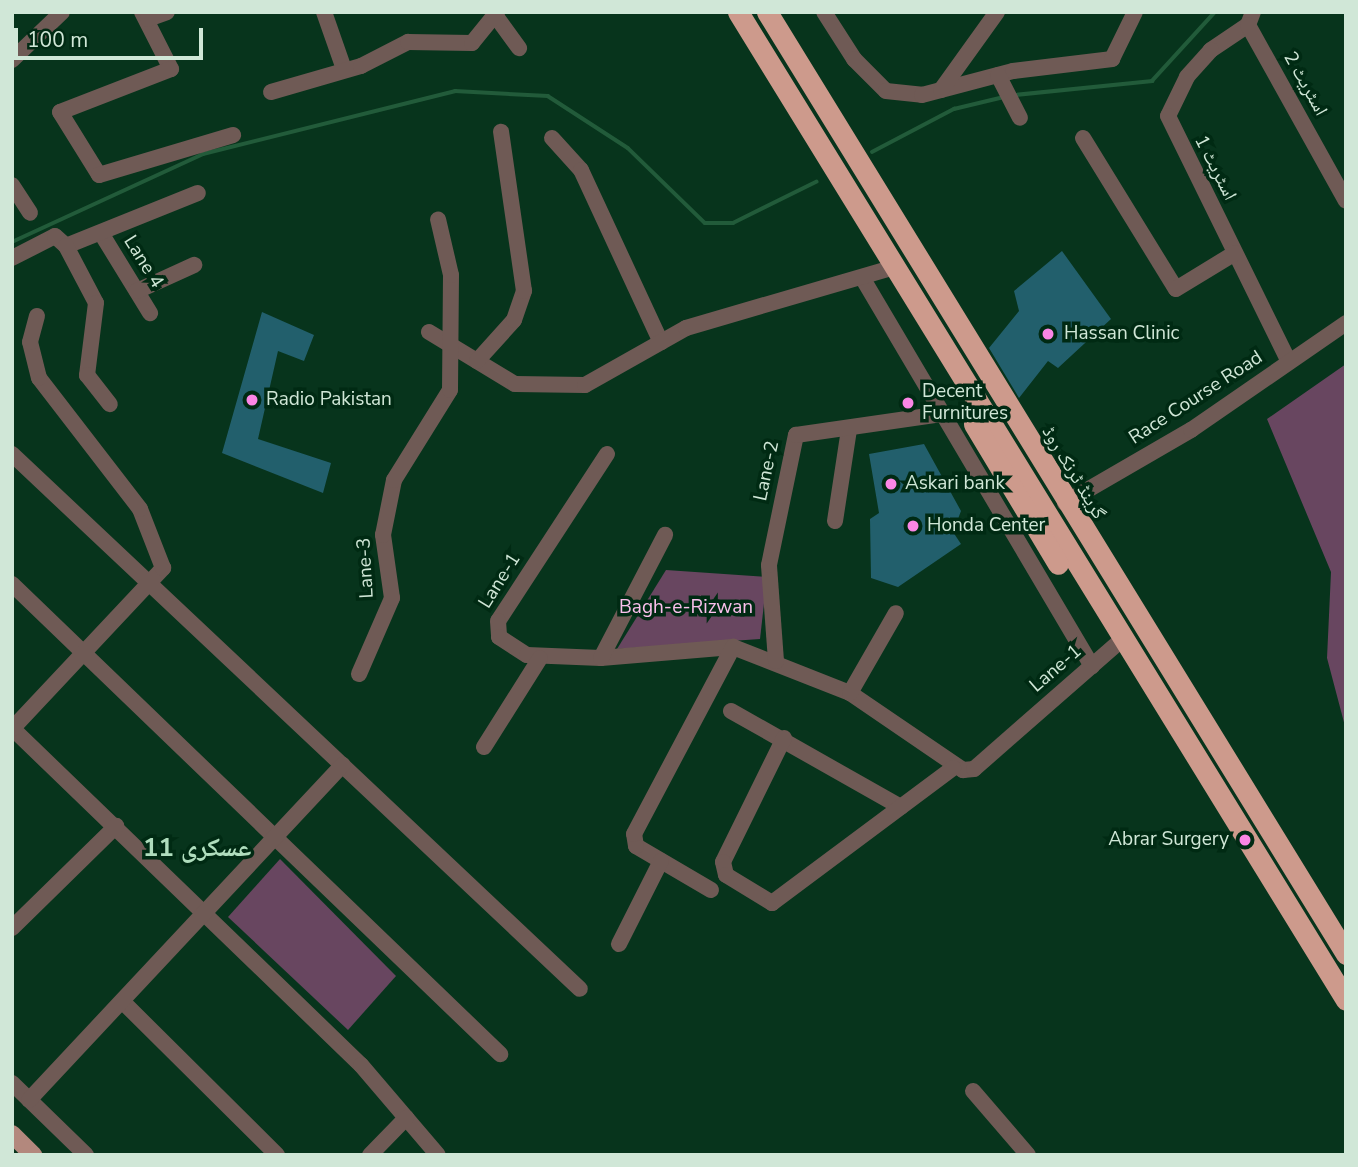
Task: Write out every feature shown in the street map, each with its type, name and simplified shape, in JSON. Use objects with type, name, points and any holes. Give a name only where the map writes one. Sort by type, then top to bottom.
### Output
[{"type":"highway","points":[[738,12],[1120,641],[1346,1000]]},
{"type":"highway","name":"گرینڈ ٹرنک روڈ","points":[[767,12],[1065,503],[1346,954]]},
{"type":"highway","points":[[925,317],[1011,491],[1082,602],[1120,641]]},
{"type":"highway","points":[[1045,516],[1065,503]]},
{"type":"main road","points":[[12,1134],[33,1155]]},
{"type":"street","points":[[12,61],[62,12]]},
{"type":"street","points":[[167,12],[145,16],[171,65],[168,72],[60,112],[99,176],[233,135]]},
{"type":"street","points":[[324,12],[344,69]]},
{"type":"street","points":[[824,12],[854,59],[886,91],[941,90],[998,75],[1112,59],[1135,12]]},
{"type":"street","points":[[941,90],[997,12]]},
{"type":"street","points":[[271,92],[344,69],[408,42],[472,43],[496,14],[519,48]]},
{"type":"street","name":"اسٹریٹ 2","points":[[1250,19],[1346,201]]},
{"type":"street","name":"اسٹریٹ 1","points":[[1250,19],[1195,68],[1168,116],[1289,362]]},
{"type":"street","points":[[998,75],[1020,118]]},
{"type":"street","points":[[477,361],[514,320],[524,291],[501,132]]},
{"type":"street","points":[[552,138],[582,170],[661,342]]},
{"type":"street","points":[[1083,138],[1176,289],[1235,253]]},
{"type":"street","points":[[12,185],[30,214]]},
{"type":"street","points":[[66,246],[198,193]]},
{"type":"street","name":"Lane-3","points":[[359,674],[392,598],[383,536],[394,480],[450,390],[451,275],[438,219]]},
{"type":"street","name":"Lane 4","points":[[101,233],[150,313]]},
{"type":"street","points":[[12,258],[55,236],[66,246],[96,303],[87,375],[110,404]]},
{"type":"street","points":[[137,291],[194,265]]},
{"type":"street","points":[[429,332],[515,384],[585,385],[686,328],[863,279],[895,267]]},
{"type":"street","points":[[863,279],[1092,666]]},
{"type":"street","points":[[37,316],[30,342],[39,378],[140,509],[163,568],[150,587],[12,729],[207,915],[406,1118],[438,1155]]},
{"type":"street","name":"Race Course Road","points":[[1065,503],[1191,430],[1346,323]]},
{"type":"street","name":"Lane-2","points":[[776,661],[769,565],[796,435],[941,414]]},
{"type":"street","points":[[835,520],[849,429]]},
{"type":"street","points":[[12,454],[150,587],[580,989]]},
{"type":"street","name":"Lane-1","points":[[607,454],[498,621],[499,637],[540,658],[601,657],[733,647],[776,661],[850,693],[953,768],[974,769],[1120,641]]},
{"type":"street","points":[[601,657],[665,535]]},
{"type":"street","points":[[12,584],[500,1055]]},
{"type":"street","points":[[850,693],[896,613]]},
{"type":"street","points":[[711,890],[636,846],[634,834],[733,647]]},
{"type":"street","points":[[484,747],[540,658]]},
{"type":"street","points":[[731,711],[901,807]]},
{"type":"street","points":[[783,738],[723,862],[726,875],[772,903],[953,768]]},
{"type":"street","points":[[29,1100],[207,915],[343,765]]},
{"type":"street","points":[[12,928],[116,826]]},
{"type":"street","points":[[619,944],[661,861]]},
{"type":"street","points":[[123,1002],[278,1155]]},
{"type":"street","points":[[12,1083],[86,1155]]},
{"type":"street","points":[[974,1091],[1028,1155]]},
{"type":"street","points":[[370,1155],[406,1118]]},
{"type":"green space","points":[[1346,364],[1346,730],[1327,658],[1331,572],[1267,419]]},
{"type":"green space","name":"Bagh-e-Rizwan","points":[[666,570],[767,577],[760,639],[617,649]]},
{"type":"green space","points":[[280,859],[396,976],[348,1030],[228,917]]},
{"type":"building","name":"Hassan Clinic","points":[[1062,251],[1111,319],[1058,368],[1048,361],[1019,398],[989,348],[1019,311],[1014,291]]},
{"type":"building","name":"Radio Pakistan","points":[[262,312],[314,335],[304,361],[278,351],[258,439],[331,463],[323,493],[222,453]]},
{"type":"building","name":"Honda Center","points":[[924,444],[961,511],[953,532],[961,544],[898,587],[871,578],[870,519],[879,513],[869,454]]},
{"type":"waterway","points":[[1015,95],[1152,81],[1215,12]]},
{"type":"waterway","points":[[12,242],[203,154],[455,91],[548,96],[628,148],[705,223],[733,223],[816,182]]},
{"type":"waterway","points":[[872,152],[954,109],[1004,97]]},
{"type":"place","name":"Hassan Clinic","points":[[1048,334]]},
{"type":"place","name":"Radio Pakistan","points":[[252,400]]},
{"type":"place","name":"Decent Furnitures","points":[[908,403]]},
{"type":"place","name":"Askari bank","points":[[891,484]]},
{"type":"place","name":"Honda Center","points":[[913,526]]},
{"type":"place","name":"Abrar Surgery","points":[[1245,840]]},
{"type":"district","name":"عسکری 11","points":[[197,848]]}]
